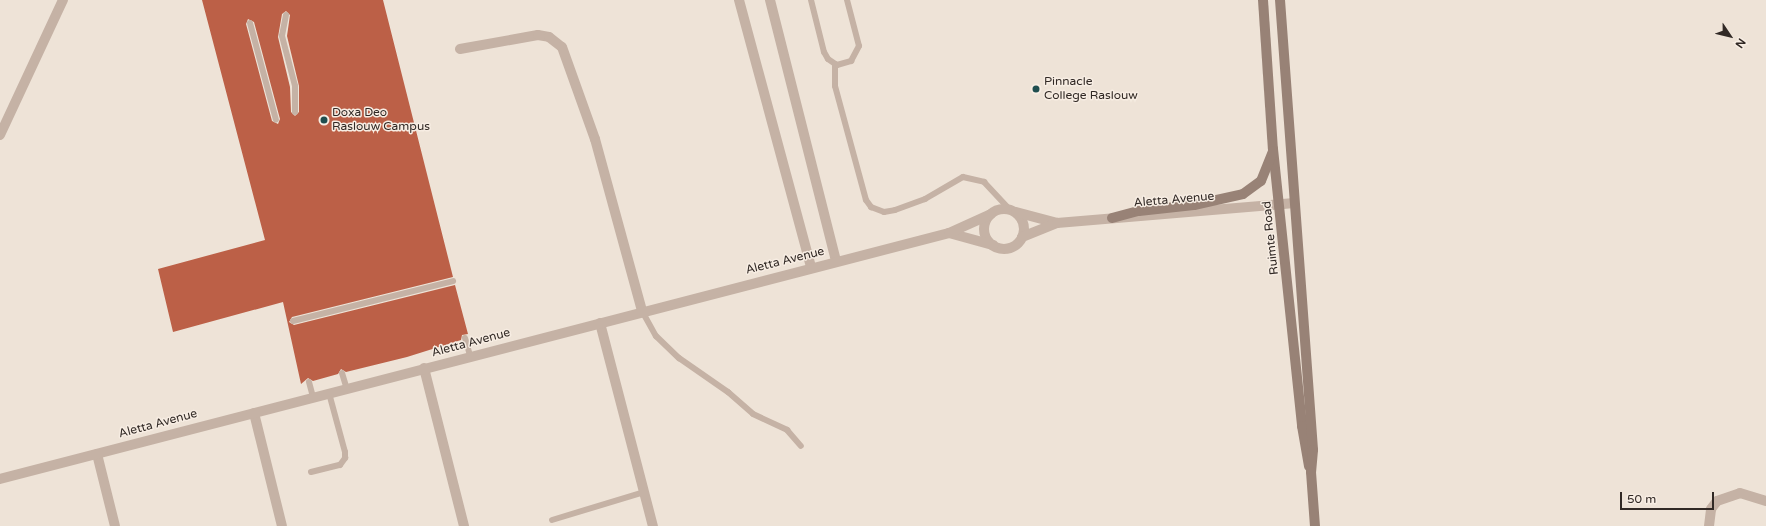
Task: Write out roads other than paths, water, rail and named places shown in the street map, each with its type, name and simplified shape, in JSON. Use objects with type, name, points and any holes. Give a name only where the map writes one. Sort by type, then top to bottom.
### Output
[{"type":"main road","name":"Ruimte Road","points":[[1263,0],[1273,150],[1281,204],[1305,452],[1311,472]]},
{"type":"main road","name":"Ruimte Road","points":[[1280,0],[1313,450],[1311,472],[1315,522]]},
{"type":"main road","points":[[1112,218],[1139,210],[1194,205],[1243,194],[1261,181],[1273,150]]},
{"type":"street","points":[[0,135],[63,0]]},
{"type":"street","points":[[739,0],[811,267]]},
{"type":"street","points":[[770,0],[836,261]]},
{"type":"street","points":[[460,49],[538,34],[549,37],[562,47],[595,139],[642,311]]},
{"type":"street","name":"Aletta Avenue","points":[[1022,237],[1057,223],[1294,203]]},
{"type":"street","points":[[996,210],[1013,211],[1024,224],[1022,237],[1018,243],[1006,249],[993,245],[985,234],[986,220],[991,214],[996,210]]},
{"type":"street","name":"Aletta Avenue","points":[[1013,211],[1057,223]]},
{"type":"street","name":"Aletta Avenue","points":[[0,479],[811,267],[949,233],[991,214]]},
{"type":"street","name":"Aletta Avenue","points":[[949,233],[993,245]]},
{"type":"street","points":[[600,322],[653,526]]},
{"type":"street","points":[[424,368],[464,526]]},
{"type":"street","points":[[254,413],[282,526]]},
{"type":"street","points":[[97,454],[115,526]]},
{"type":"street","points":[[1708,526],[1711,509],[1717,501],[1740,493],[1766,501]]},
{"type":"lane","points":[[811,0],[824,52],[835,64],[843,65],[851,61],[859,46],[847,0]]},
{"type":"lane","points":[[286,14],[282,36],[295,86],[295,112]]},
{"type":"lane","points":[[250,23],[276,120]]},
{"type":"lane","points":[[835,64],[835,86],[866,200],[871,208],[884,212],[895,210],[925,199],[963,177],[984,182],[1013,211]]},
{"type":"lane","points":[[293,320],[453,281]]},
{"type":"lane","points":[[642,311],[656,336],[679,358],[728,392],[753,414],[787,430],[801,446]]},
{"type":"lane","points":[[465,338],[470,356]]},
{"type":"lane","points":[[342,373],[346,389]]},
{"type":"lane","points":[[309,382],[313,397]]},
{"type":"lane","points":[[311,472],[336,466],[345,458],[346,452],[329,393]]},
{"type":"lane","points":[[552,520],[644,492]]},
{"type":"place","name":"Pinnacle College Raslouw","points":[[1036,89]]},
{"type":"place","name":"Doxa Deo Raslouw Campus","points":[[324,120]]}]
